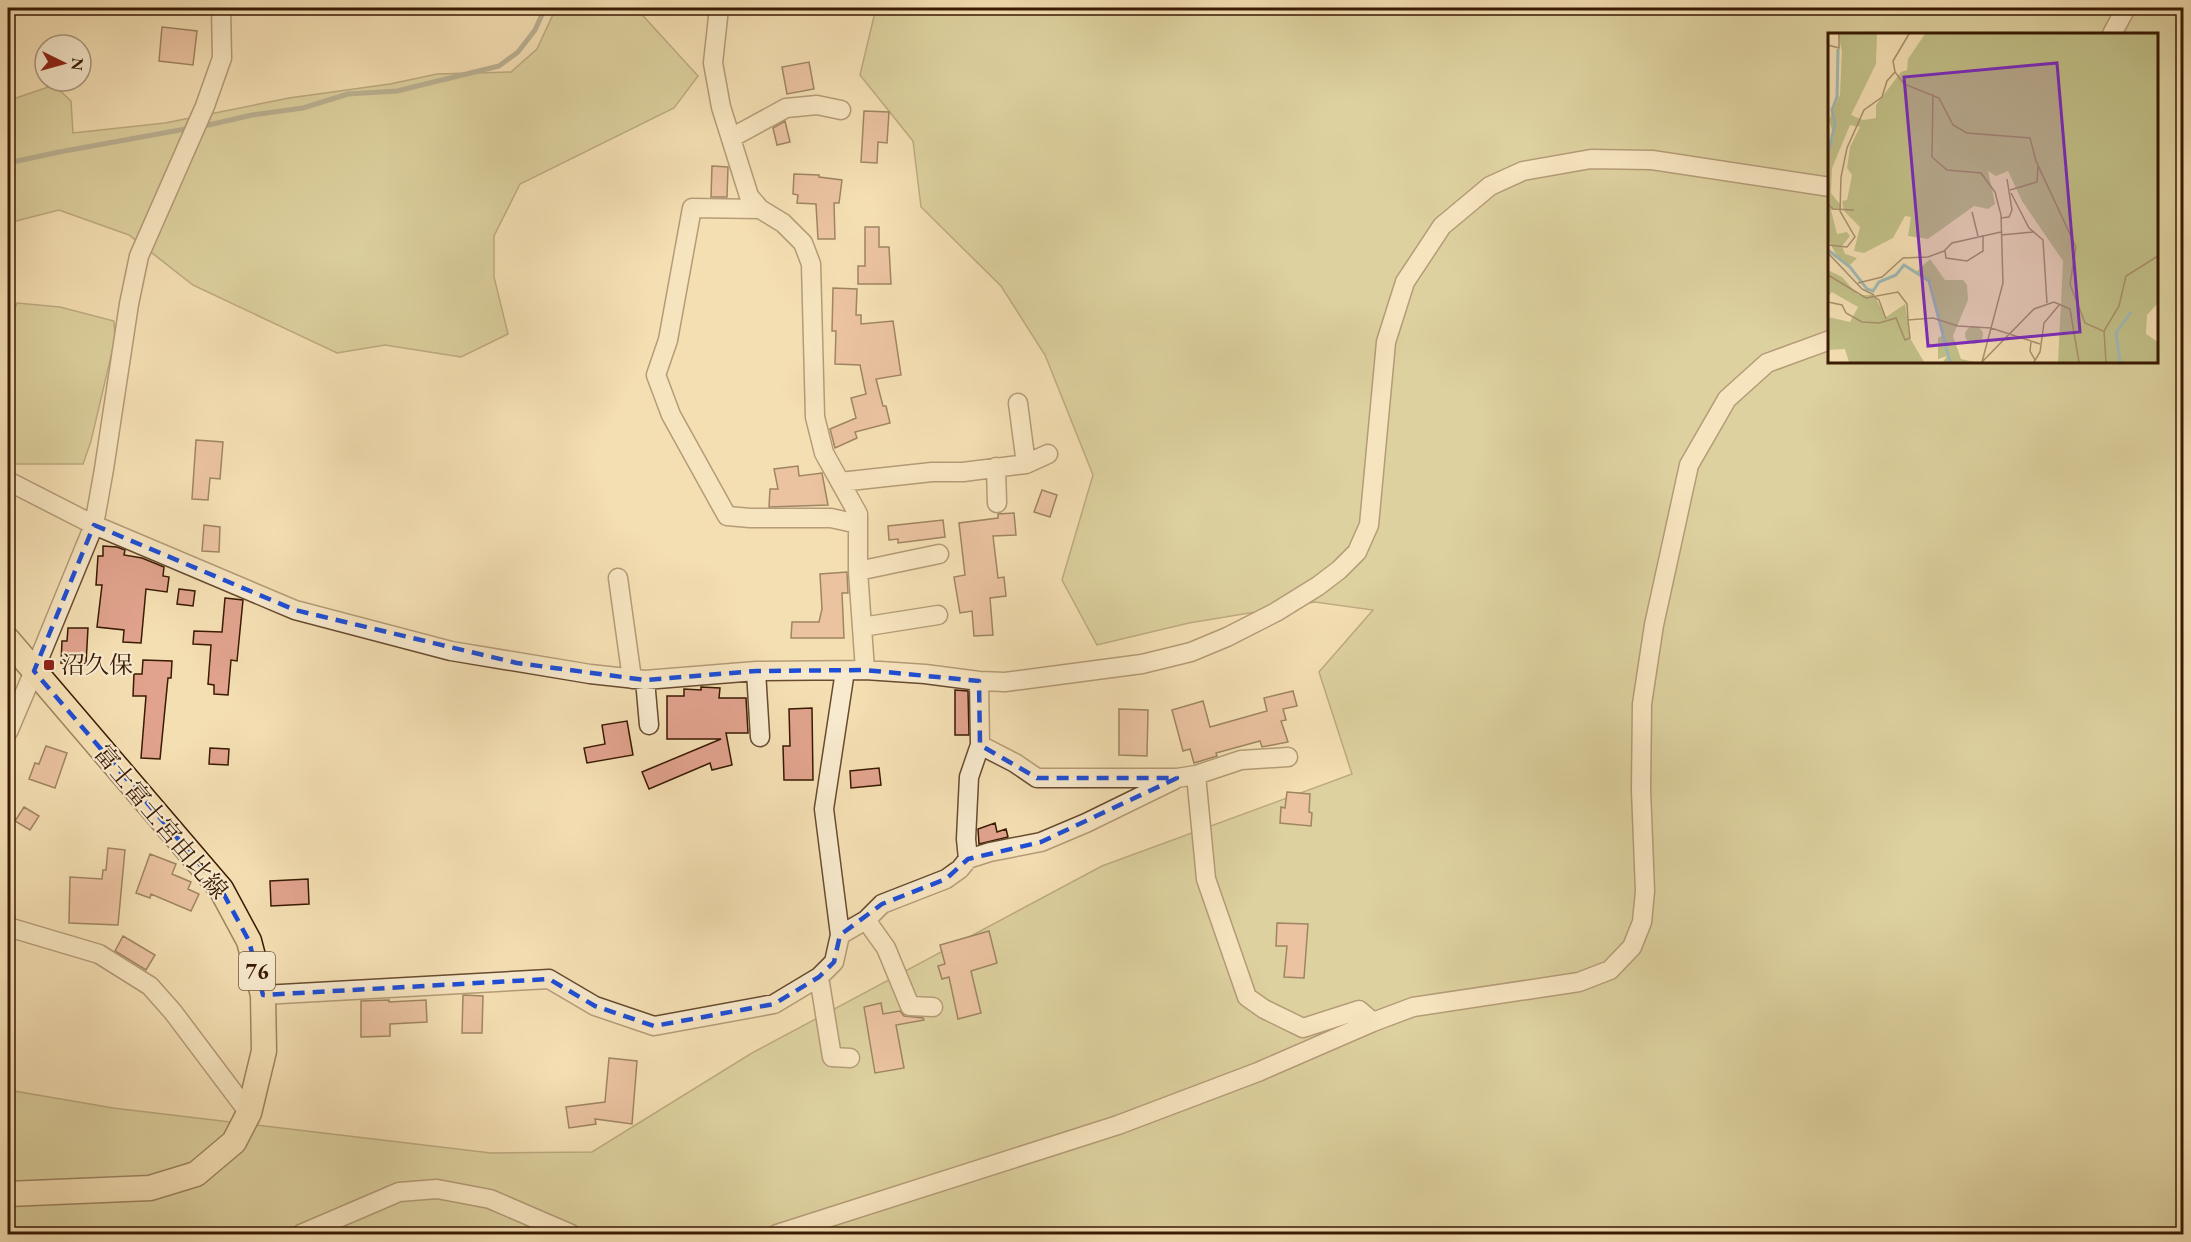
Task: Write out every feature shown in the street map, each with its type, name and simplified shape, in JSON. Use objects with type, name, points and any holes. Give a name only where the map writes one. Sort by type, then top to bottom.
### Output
[{"type":"main road","name":"富士富士宮由比線","points":[[8,1194],[150,1188],[196,1174],[234,1142],[249,1113],[264,1051],[263,995],[249,941],[221,889],[34,671],[11,648]]},
{"type":"street","points":[[8,732],[94,525],[138,256],[205,106],[222,58],[222,8]]},
{"type":"street","points":[[719,8],[713,63],[721,107],[750,196],[760,209],[783,223],[803,243],[811,264],[815,417],[824,453],[858,514],[858,571],[865,670]]},
{"type":"street","points":[[2113,33],[2126,8]]},
{"type":"street","points":[[731,138],[786,108],[817,105],[841,111]]},
{"type":"street","points":[[8,481],[94,525],[295,610],[451,651],[517,663],[638,679],[756,671],[865,670],[1005,682],[1130,665],[1191,652],[1227,637],[1276,612],[1318,586],[1357,552],[1369,525],[1386,342],[1405,282],[1442,226],[1490,186],[1523,171],[1602,159],[1652,160],[1828,187]]},
{"type":"street","points":[[760,209],[692,208],[668,340],[657,375],[671,415],[727,516],[831,518],[858,524]]},
{"type":"street","points":[[777,1234],[1118,1125],[1258,1072],[1413,1007],[1579,982],[1610,970],[1632,947],[1642,922],[1645,891],[1641,789],[1642,704],[1654,625],[1689,465],[1727,399],[1767,363],[1828,341]]},
{"type":"street","points":[[1018,403],[1026,464]]},
{"type":"street","points":[[840,482],[932,472],[963,472],[1026,464],[1048,454]]},
{"type":"street","points":[[996,467],[997,502]]},
{"type":"street","points":[[858,571],[939,554]]},
{"type":"street","points":[[618,578],[649,725]]},
{"type":"street","points":[[862,627],[938,615]]},
{"type":"street","points":[[756,671],[760,737]]},
{"type":"street","points":[[263,995],[549,979],[595,1006],[654,1026],[774,1004],[819,977],[834,962],[840,935],[824,809],[845,671]]},
{"type":"street","points":[[968,859],[966,839],[969,777],[980,745],[979,681]]},
{"type":"street","points":[[980,745],[1015,763],[1037,778],[1177,778],[1196,775],[1241,760],[1288,757]]},
{"type":"street","points":[[1196,775],[1206,879],[1247,997],[1264,1009],[1303,1028],[1359,1010],[1373,1022]]},
{"type":"street","points":[[840,935],[866,920],[882,904],[946,879],[960,869],[968,859],[990,852],[1041,842],[1086,823],[1177,778]]},
{"type":"street","points":[[866,920],[886,948],[910,1006],[933,1007]]},
{"type":"street","points":[[8,927],[99,954],[150,986],[173,1012],[249,1113]]},
{"type":"street","points":[[819,977],[832,1057],[849,1058]]},
{"type":"street","points":[[301,1234],[399,1192],[437,1189],[490,1199],[571,1234]]},
{"type":"highlighted area","points":[[94,525],[295,610],[517,663],[645,680],[756,671],[865,670],[979,681],[980,745],[1037,778],[1177,778],[1041,842],[968,859],[946,879],[882,904],[840,935],[834,962],[819,977],[774,1004],[654,1026],[595,1006],[549,979],[263,995],[249,941],[221,889],[34,671]]},
{"type":"shaded area","points":[[556,8],[636,8],[698,76],[674,108],[520,184],[494,236],[494,277],[508,334],[461,357],[385,345],[337,353],[193,285],[129,235],[59,210],[8,223],[8,96],[16,98],[33,92],[62,93],[71,101],[73,133],[165,123],[289,98],[390,84],[437,74],[511,72],[537,49]]},
{"type":"shaded area","points":[[876,8],[2183,8],[2183,1234],[8,1234],[8,1090],[113,1108],[491,1153],[592,1152],[752,1053],[1102,866],[1352,774],[1319,672],[1373,610],[1315,602],[1189,623],[1097,645],[1062,580],[1093,475],[1045,355],[1001,286],[921,207],[913,141],[860,75]]},
{"type":"shaded area","points":[[17,303],[60,307],[114,321],[115,339],[91,441],[83,464],[8,464],[8,327]]},
{"type":"building","points":[[162,27],[197,31],[193,65],[159,61]]},
{"type":"building","points":[[809,62],[814,89],[787,94],[782,67]]},
{"type":"building","points":[[864,111],[889,112],[887,143],[878,142],[877,163],[861,162]]},
{"type":"building","points":[[785,121],[790,142],[777,145],[773,128]]},
{"type":"building","points":[[712,166],[728,167],[727,197],[711,197]]},
{"type":"building","points":[[794,174],[819,175],[819,177],[842,180],[839,203],[834,203],[835,239],[818,239],[816,204],[797,203],[798,195],[793,194]]},
{"type":"building","points":[[865,227],[879,227],[879,247],[889,247],[891,284],[858,284],[858,266],[865,266]]},
{"type":"building","points":[[833,288],[857,289],[856,315],[861,315],[861,324],[893,321],[901,375],[876,379],[890,423],[855,432],[857,438],[835,448],[830,429],[856,418],[851,398],[866,394],[860,365],[835,364],[836,331],[832,331]]},
{"type":"building","points":[[196,440],[223,442],[220,479],[210,478],[208,500],[192,499]]},
{"type":"building","points":[[798,466],[799,476],[822,473],[828,505],[769,507],[770,489],[778,489],[774,469]]},
{"type":"building","points":[[1042,490],[1057,495],[1050,517],[1034,512]]},
{"type":"building","points":[[1014,513],[1016,535],[993,536],[998,578],[1004,577],[1006,596],[990,598],[993,635],[974,636],[972,611],[960,613],[954,577],[965,575],[959,523],[998,518],[998,514]]},
{"type":"building","points":[[943,520],[945,537],[898,543],[898,539],[889,540],[888,526]]},
{"type":"building","points":[[204,525],[220,527],[219,552],[202,551]]},
{"type":"building","points":[[103,546],[117,547],[125,550],[124,555],[142,558],[164,567],[163,576],[169,577],[167,592],[146,589],[141,643],[123,642],[124,630],[97,627],[102,585],[96,585],[98,556],[103,556]]},
{"type":"building","points":[[847,572],[848,593],[842,593],[844,638],[791,638],[792,622],[819,622],[822,609],[820,574]]},
{"type":"building","points":[[179,589],[195,591],[193,606],[177,604]]},
{"type":"building","points":[[225,598],[243,600],[237,661],[231,660],[228,695],[214,694],[214,685],[208,684],[211,645],[193,644],[194,631],[222,632]]},
{"type":"building","points":[[68,628],[88,628],[86,664],[61,663],[62,641],[67,641]]},
{"type":"building","points":[[143,660],[172,661],[171,678],[168,678],[160,759],[141,758],[146,696],[133,696],[134,674],[142,674]]},
{"type":"building","points":[[701,687],[720,688],[719,698],[746,698],[748,733],[726,733],[732,765],[712,770],[710,763],[649,789],[642,772],[721,739],[667,739],[667,696],[684,696],[684,689],[701,690]]},
{"type":"building","points":[[955,690],[968,691],[969,735],[955,735]]},
{"type":"building","points":[[1293,691],[1297,706],[1283,709],[1286,720],[1281,721],[1288,742],[1262,747],[1260,741],[1216,753],[1217,756],[1194,763],[1190,749],[1183,751],[1172,710],[1203,701],[1210,727],[1267,711],[1264,698]]},
{"type":"building","points":[[812,708],[813,780],[784,780],[783,746],[790,746],[789,709]]},
{"type":"building","points":[[1119,709],[1148,710],[1147,756],[1119,755]]},
{"type":"building","points":[[627,721],[633,755],[587,763],[584,748],[605,744],[602,725]]},
{"type":"building","points":[[46,746],[67,753],[55,788],[29,779],[35,763],[39,764]]},
{"type":"building","points":[[210,748],[229,749],[228,765],[209,764]]},
{"type":"building","points":[[879,768],[881,785],[851,788],[850,771]]},
{"type":"building","points":[[1287,792],[1310,794],[1311,826],[1280,823],[1281,807],[1285,808]]},
{"type":"building","points":[[24,807],[39,816],[30,830],[15,821]]},
{"type":"building","points":[[995,823],[997,832],[1006,829],[1008,837],[979,844],[978,829]]},
{"type":"building","points":[[108,848],[125,850],[118,925],[69,923],[70,877],[102,879],[103,870],[106,870]]},
{"type":"building","points":[[150,854],[176,864],[172,874],[191,882],[188,889],[199,894],[191,911],[151,894],[150,898],[136,893]]},
{"type":"building","points":[[308,879],[309,904],[271,906],[270,881]]},
{"type":"building","points":[[1277,923],[1308,924],[1304,978],[1284,977],[1287,946],[1276,946]]},
{"type":"building","points":[[989,931],[997,963],[971,971],[981,1013],[958,1019],[949,977],[942,979],[938,966],[945,964],[940,945]]},
{"type":"building","points":[[123,936],[155,955],[146,970],[115,951]]},
{"type":"building","points":[[463,995],[483,996],[482,1033],[462,1033]]},
{"type":"building","points":[[389,1000],[389,1002],[426,1000],[427,1022],[390,1024],[390,1036],[361,1037],[361,1001]]},
{"type":"building","points":[[881,1003],[883,1014],[900,1011],[904,1016],[924,1020],[896,1025],[904,1068],[875,1073],[864,1007]]},
{"type":"building","points":[[609,1058],[637,1061],[632,1124],[595,1119],[596,1124],[569,1128],[566,1107],[605,1102]]},
{"type":"waterway","points":[[200,127],[252,115],[303,108],[348,94],[397,91],[499,66],[518,52],[535,30],[545,8]]},
{"type":"waterway","points":[[8,163],[191,128]]},
{"type":"place","name":"沼久保","points":[[49,665]]}]
